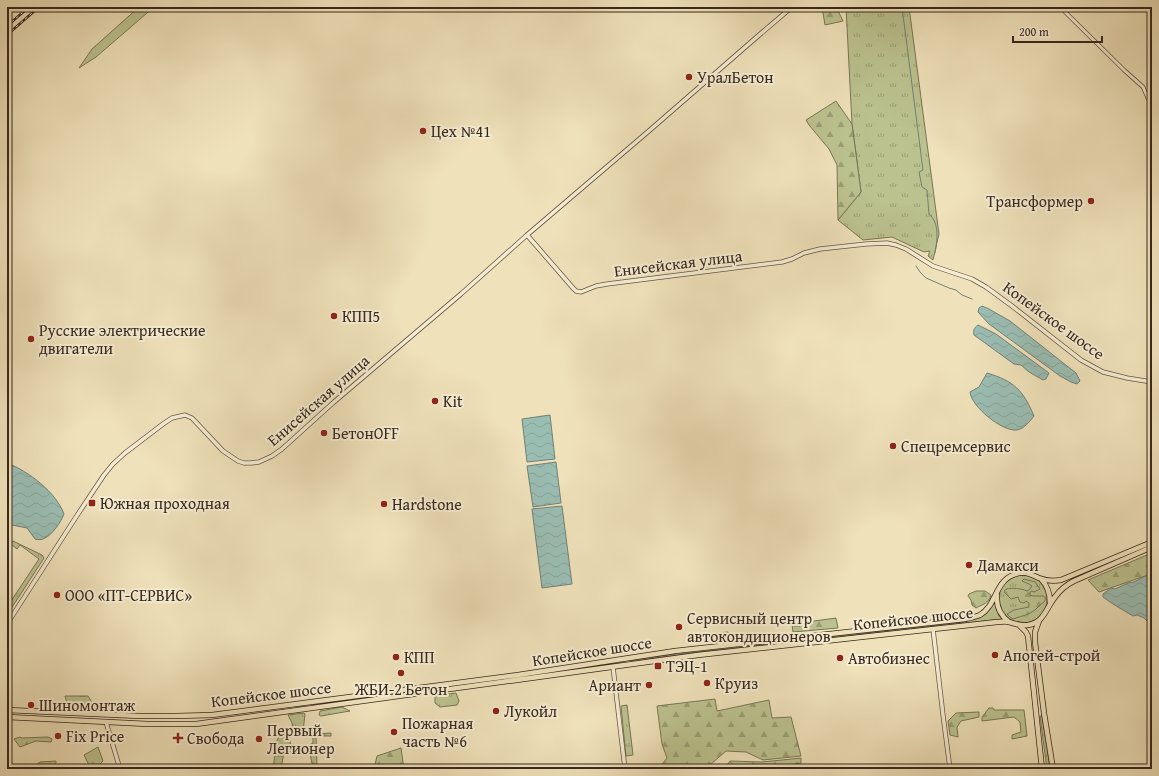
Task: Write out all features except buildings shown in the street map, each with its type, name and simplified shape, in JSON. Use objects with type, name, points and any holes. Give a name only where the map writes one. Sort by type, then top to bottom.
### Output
[{"type":"main road","name":"Копейское шоссе","points":[[7,710],[176,716],[212,715],[518,675],[675,651],[965,619],[978,616],[984,612],[1007,578],[1018,573],[1022,572],[1032,574],[1040,578],[1061,580],[1152,542]]},
{"type":"main road","points":[[1053,769],[1044,713],[1035,636],[1035,630],[1039,621],[1045,614],[1053,599],[1069,584],[1152,547]]},
{"type":"main road","points":[[1040,578],[1049,591],[1049,606]]},
{"type":"main road","points":[[999,588],[997,596],[998,607],[1004,617],[1010,622]]},
{"type":"main road","name":"Копейское шоссе","points":[[7,717],[148,724],[196,724],[698,655],[997,622],[1010,622],[1019,625],[1027,625],[1039,621]]},
{"type":"main road","points":[[1019,625],[1028,636],[1042,769]]},
{"type":"main road","points":[[613,661],[613,667]]},
{"type":"main road","points":[[419,688],[420,694]]},
{"type":"main road","points":[[399,691],[399,696]]},
{"type":"main road","points":[[1036,713],[1044,713]]},
{"type":"main road","points":[[104,714],[106,722]]},
{"type":"street","name":"Енисейская улица","points":[[7,624],[104,475],[125,453],[163,424],[175,417],[187,416],[192,418],[223,451],[238,461],[251,463],[259,462],[272,456],[282,449],[340,396],[462,294],[526,235],[792,7]]},
{"type":"street","points":[[1060,7],[1143,87],[1152,110]]},
{"type":"street","name":"Енисейская улица","points":[[526,235],[573,288],[576,291],[581,292],[606,284],[782,262],[812,250],[856,245]]},
{"type":"street","name":"Копейское шоссе","points":[[856,245],[887,243],[906,249],[933,266],[972,279],[986,287],[1012,306],[1081,360],[1104,372],[1152,382]]},
{"type":"street","points":[[933,629],[950,769]]},
{"type":"street","points":[[613,667],[625,769]]},
{"type":"street","points":[[106,722],[120,769]]},
{"type":"green space","points":[[139,7],[154,7],[96,57],[79,68],[92,49]]},
{"type":"green space","points":[[822,7],[831,7],[836,9],[843,21],[825,25]]},
{"type":"green space","points":[[846,7],[909,7],[939,234],[933,260],[928,256],[930,251],[924,252],[892,237],[863,240],[838,220],[861,192],[852,124]]},
{"type":"green space","points":[[836,101],[852,124],[861,192],[838,220],[837,165],[829,149],[806,120]]},
{"type":"green space","points":[[13,541],[42,555],[44,558],[7,615],[7,607],[39,559],[20,545],[17,549],[11,544]]},
{"type":"green space","points":[[1147,555],[1152,560],[1152,574],[1099,592],[1088,580]]},
{"type":"green space","points":[[1023,575],[1032,577],[1040,582],[1045,590],[1047,599],[1045,608],[1040,616],[1032,621],[1023,623],[1014,621],[1006,616],[1001,608],[999,599],[1001,590],[1006,582],[1014,577]]},
{"type":"green space","points":[[1024,579],[1035,582],[1040,589],[1030,592],[1030,595],[1044,596],[1046,599],[1033,611],[1013,619],[1007,614],[1014,610],[1029,607],[1029,603],[1026,601],[1024,603],[1020,602],[1018,597],[1011,599],[1004,592],[1006,589],[1011,588],[1027,591],[1032,586],[1022,581]]},
{"type":"green space","points":[[976,591],[985,591],[991,595],[987,602],[976,608],[972,605],[968,596]]},
{"type":"green space","points":[[995,601],[1003,619],[966,623],[966,621],[979,617],[986,612]]},
{"type":"green space","points":[[836,618],[838,628],[793,632],[792,624]]},
{"type":"green space","points":[[964,622],[661,657],[631,662],[661,656]]},
{"type":"green space","points":[[728,632],[731,639],[709,642],[709,634]]},
{"type":"green space","points":[[456,693],[459,701],[457,705],[440,707],[435,703],[435,696]]},
{"type":"green space","points":[[65,696],[88,696],[96,709],[68,707]]},
{"type":"green space","points":[[715,699],[717,711],[769,700],[772,718],[791,717],[801,756],[763,760],[746,752],[726,751],[711,764],[658,769],[667,758],[662,744],[657,706]]},
{"type":"green space","points":[[627,705],[633,755],[626,756],[621,706]]},
{"type":"green space","points":[[342,707],[350,711],[321,716],[319,715],[320,711]]},
{"type":"green space","points":[[989,708],[993,708],[994,710],[1024,710],[1027,736],[1012,739],[1012,735],[1021,732],[1020,722],[1014,717],[982,721],[982,717]]},
{"type":"green space","points":[[979,712],[979,717],[961,721],[957,727],[958,737],[950,735],[948,721],[956,713]]},
{"type":"green space","points":[[304,713],[303,732],[302,735],[297,736],[293,732],[292,723],[288,715]]},
{"type":"green space","points":[[1040,716],[1042,716],[1050,769],[1047,769]]},
{"type":"green space","points":[[285,728],[288,729],[291,746],[304,748],[313,743],[313,736],[315,734],[331,733],[331,736],[316,736],[318,769],[313,769],[310,753],[284,752],[281,769],[273,769],[277,740]]},
{"type":"green space","points":[[20,737],[48,737],[52,739],[51,742],[36,741],[20,747],[14,739]]},
{"type":"green space","points":[[98,747],[103,761],[99,765],[105,769],[91,769],[84,755]]},
{"type":"green space","points":[[401,748],[404,769],[374,769],[377,756]]},
{"type":"green space","points":[[801,758],[801,763],[774,769],[724,769],[730,761],[762,762]]},
{"type":"green space","points":[[56,761],[56,763],[46,769],[30,769],[40,762]]},
{"type":"water","points":[[982,306],[1010,321],[1076,373],[1080,381],[1077,384],[1060,376],[989,324],[978,312],[979,308]]},
{"type":"water","points":[[978,325],[996,334],[1049,373],[1046,379],[1043,380],[1029,372],[1021,365],[1014,364],[974,335],[974,329]]},
{"type":"water","points":[[987,373],[1011,383],[1026,399],[1034,416],[1022,428],[1011,430],[996,423],[981,411],[972,398],[970,392],[979,387]]},
{"type":"water","points":[[550,415],[555,459],[527,462],[522,419]]},
{"type":"water","points":[[556,462],[561,503],[533,507],[527,466]]},
{"type":"water","points":[[7,463],[24,471],[48,490],[55,498],[64,514],[59,524],[44,539],[35,539],[27,528],[12,525],[11,523],[7,512]]},
{"type":"water","points":[[562,506],[572,584],[542,588],[532,509]]},
{"type":"water","points":[[1152,574],[1152,626],[1144,618],[1137,615],[1133,616],[1103,597],[1103,594],[1111,588],[1115,589]]},
{"type":"waterway","points":[[902,7],[923,170],[919,172],[922,187],[927,190],[929,214],[935,222],[937,232],[935,253]]},
{"type":"waterway","points":[[916,266],[926,278],[956,290],[962,295],[972,299]]},
{"type":"railway","points":[[7,26],[29,7]]},
{"type":"railway","points":[[7,35],[39,7]]},
{"type":"place","name":"УралБетон","points":[[689,77]]},
{"type":"place","name":"Цех №41","points":[[423,131]]},
{"type":"place","name":"Трансформер","points":[[1091,201]]},
{"type":"place","name":"КПП5","points":[[334,316]]},
{"type":"place","name":"Русские электрические двигатели","points":[[31,339]]},
{"type":"place","name":"Kit","points":[[435,401]]},
{"type":"place","name":"БетонOFF","points":[[324,433]]},
{"type":"place","name":"Спецремсервис","points":[[893,446]]},
{"type":"place","name":"Южная проходная","points":[[92,503]]},
{"type":"place","name":"Hardstone","points":[[384,504]]},
{"type":"place","name":"Дамакси","points":[[969,565]]},
{"type":"place","name":"ООО «ПТ-СЕРВИС»","points":[[57,595]]},
{"type":"place","name":"Сервисный центр автокондиционеров","points":[[679,627]]},
{"type":"place","name":"Апогей-строй","points":[[995,655]]},
{"type":"place","name":"КПП","points":[[396,657]]},
{"type":"place","name":"Автобизнес","points":[[840,658]]},
{"type":"place","name":"ТЭЦ-1","points":[[658,666]]},
{"type":"place","name":"ЖБИ-2 Бетон","points":[[401,673]]},
{"type":"place","name":"Круиз","points":[[707,683]]},
{"type":"place","name":"Ариант","points":[[649,685]]},
{"type":"place","name":"Шиномонтаж","points":[[31,705]]},
{"type":"place","name":"Лукойл","points":[[496,711]]},
{"type":"place","name":"Пожарная часть №6","points":[[394,732]]},
{"type":"place","name":"Fix Price","points":[[58,736]]},
{"type":"place","name":"Свобода","points":[[178,738]]},
{"type":"place","name":"Первый Легионер","points":[[259,739]]}]
